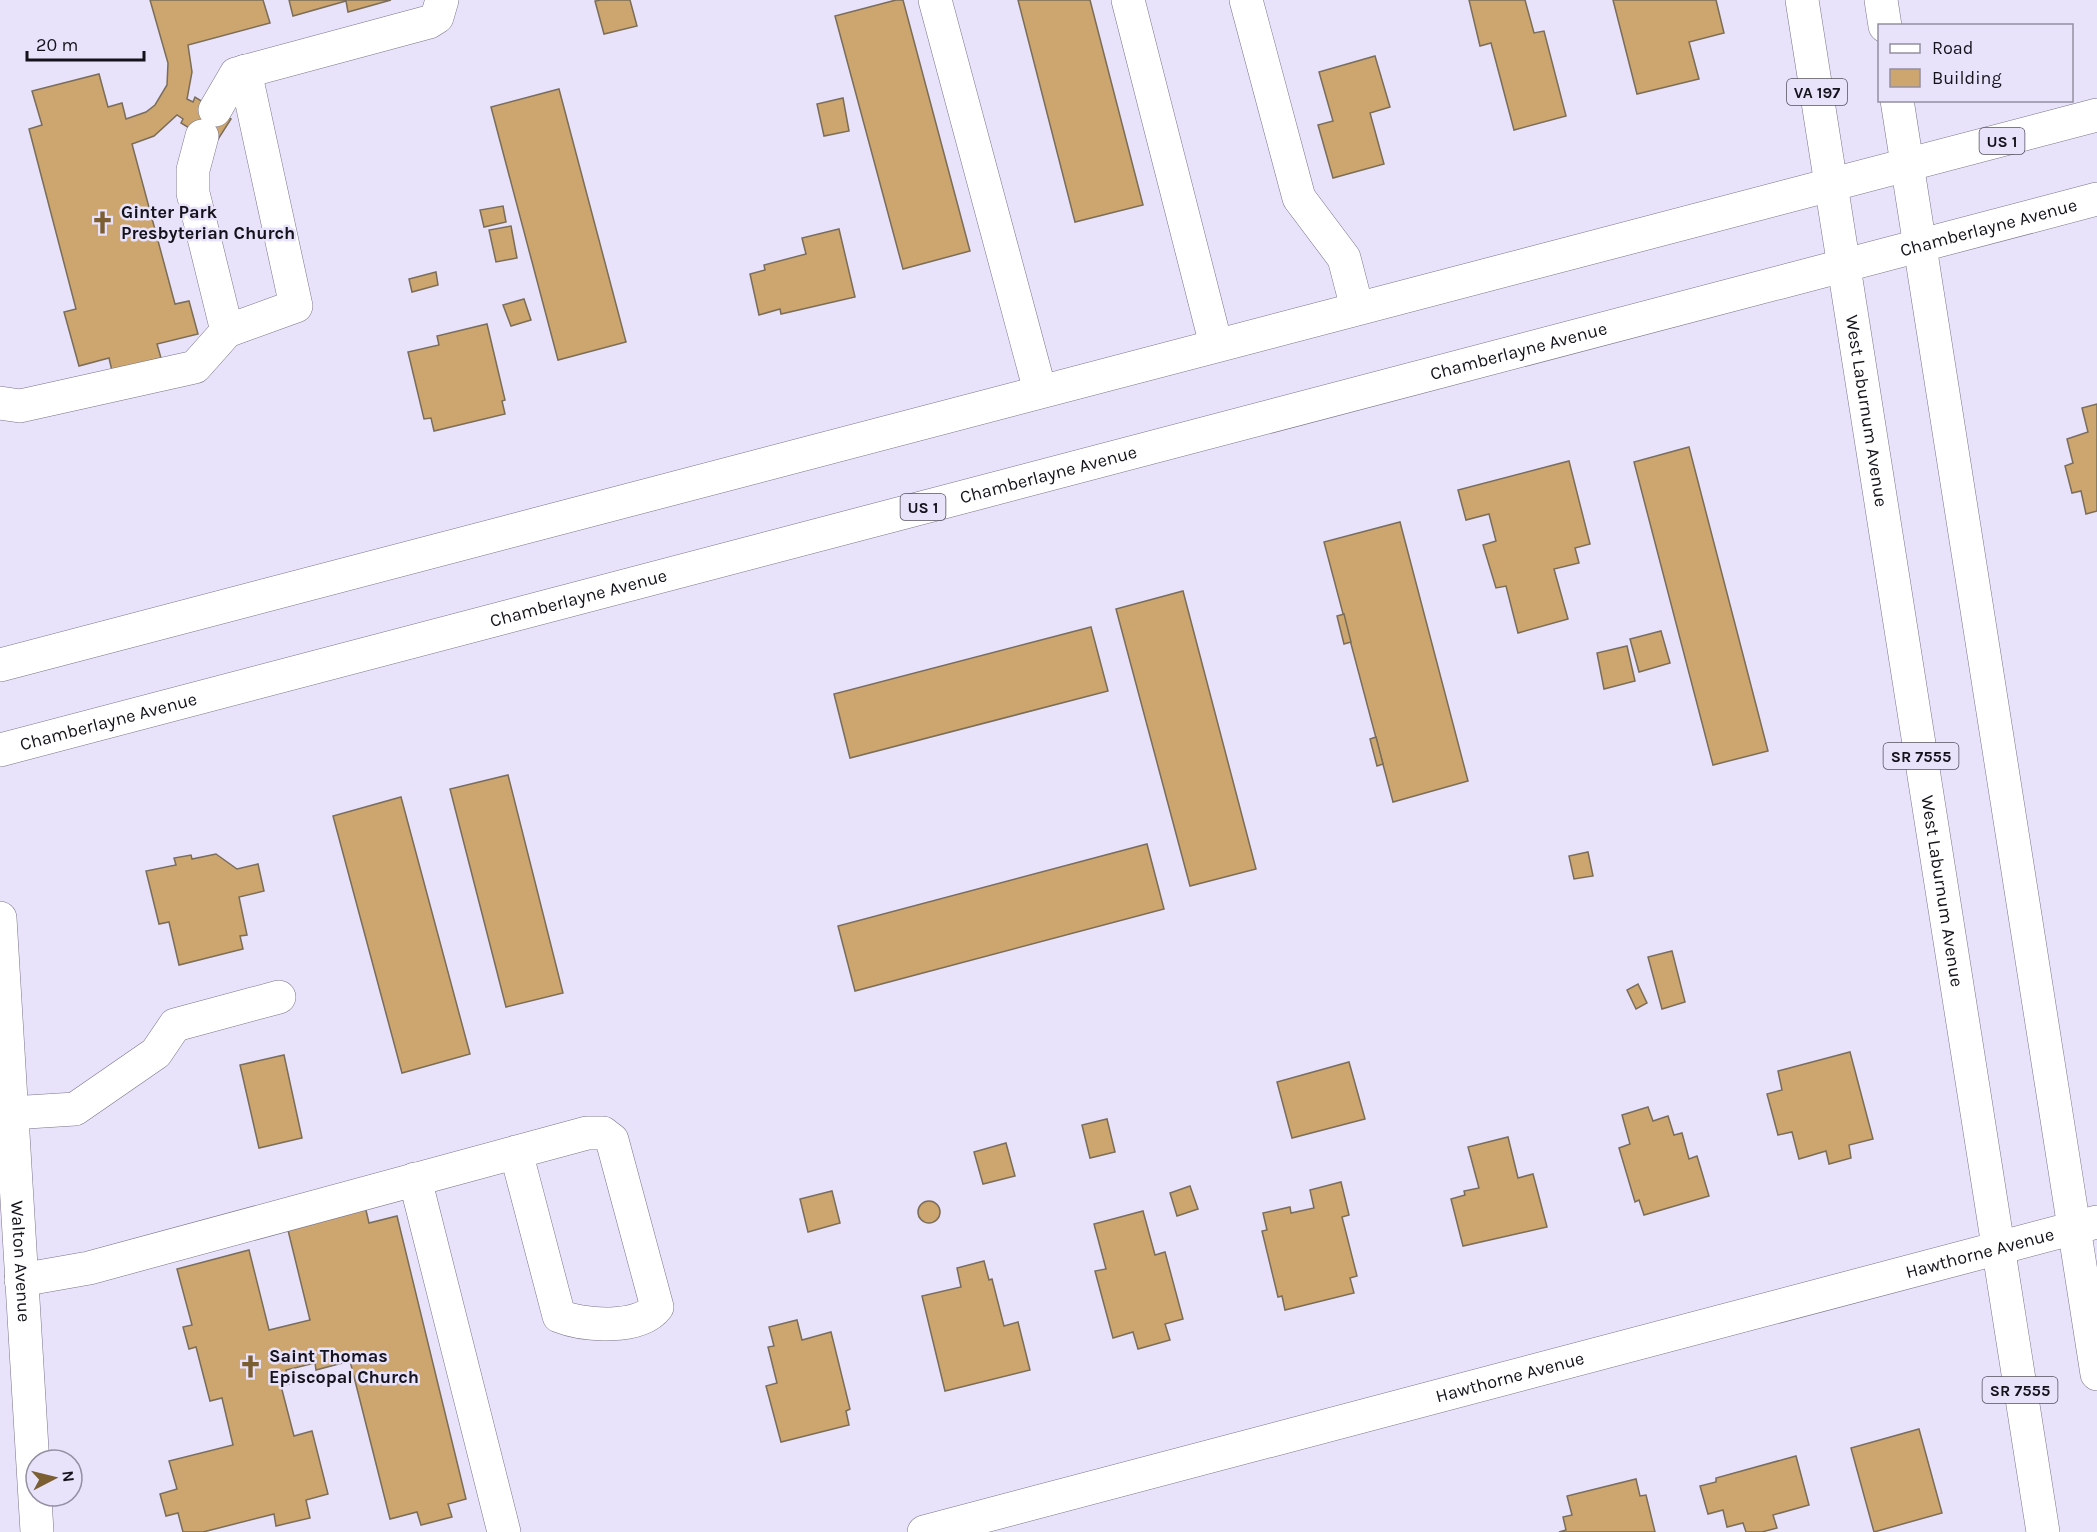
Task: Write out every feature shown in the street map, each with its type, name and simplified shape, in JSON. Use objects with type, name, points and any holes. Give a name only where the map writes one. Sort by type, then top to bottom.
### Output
[{"type":"main road","points":[[227,331],[193,193],[193,171],[209,123],[236,74],[429,22],[437,17],[442,0]]},
{"type":"main road","points":[[935,0],[1040,392]]},
{"type":"main road","points":[[1128,0],[1216,345]]},
{"type":"main road","points":[[1246,0],[1299,198],[1344,258],[1357,308]]},
{"type":"main road","name":"West Laburnum Avenue","points":[[1802,0],[2043,1532]]},
{"type":"main road","points":[[1881,0],[1885,24]]},
{"type":"main road","points":[[0,403],[20,406],[195,367],[227,331],[297,306],[245,71]]},
{"type":"main road","points":[[1896,102],[1918,245],[2085,1225],[2097,1374]]},
{"type":"main road","name":"US 1","points":[[0,665],[2097,115]]},
{"type":"main road","name":"Chamberlayne Avenue","points":[[0,750],[2097,199]]},
{"type":"main road","name":"Walton Avenue","points":[[0,918],[37,1532]]},
{"type":"main road","points":[[11,1113],[75,1109],[156,1053],[175,1025],[279,997]]},
{"type":"main road","points":[[21,1280],[89,1268],[416,1179],[516,1152],[587,1133],[603,1133],[612,1140],[657,1307],[649,1317],[634,1322],[575,1322],[559,1316],[516,1152]]},
{"type":"main road","points":[[416,1179],[504,1532]]},
{"type":"main road","name":"Hawthorne Avenue","points":[[924,1532],[2085,1225]]},
{"type":"building","name":"Ginter Park Presbyterian Church","points":[[150,0],[263,0],[270,23],[188,45],[192,72],[187,99],[193,102],[195,97],[231,119],[215,144],[181,123],[183,119],[177,115],[154,136],[132,144],[175,304],[189,301],[198,334],[157,344],[161,358],[112,371],[109,358],[79,366],[64,312],[76,309],[29,129],[42,125],[32,91],[99,74],[108,107],[122,103],[126,119],[146,112],[155,105],[167,85],[168,63]]},
{"type":"building","points":[[289,0],[391,0],[348,12],[346,1],[293,16]]},
{"type":"building","points":[[630,0],[637,26],[604,34],[595,1]]},
{"type":"building","points":[[903,0],[970,251],[903,269],[835,16]]},
{"type":"building","points":[[1018,0],[1090,0],[1143,205],[1075,222]]},
{"type":"building","points":[[1469,0],[1525,0],[1534,33],[1544,31],[1566,116],[1514,130],[1491,43],[1480,46]]},
{"type":"building","points":[[1613,0],[1716,0],[1724,33],[1689,42],[1699,79],[1637,94]]},
{"type":"building","points":[[1375,56],[1390,107],[1370,113],[1384,164],[1333,178],[1318,125],[1333,121],[1319,72]]},
{"type":"building","points":[[559,89],[626,342],[558,360],[491,107]]},
{"type":"building","points":[[843,98],[849,131],[824,136],[817,104]]},
{"type":"building","points":[[503,206],[506,222],[484,227],[480,210]]},
{"type":"building","points":[[511,226],[517,258],[496,262],[489,230]]},
{"type":"building","points":[[839,229],[855,297],[781,314],[780,309],[759,315],[750,274],[765,270],[764,265],[806,254],[802,238]]},
{"type":"building","points":[[436,272],[438,285],[412,292],[409,279]]},
{"type":"building","points":[[524,299],[531,320],[511,326],[503,305]]},
{"type":"building","points":[[487,324],[505,400],[502,401],[505,414],[434,431],[431,418],[424,419],[408,352],[439,345],[437,336]]},
{"type":"building","points":[[2097,404],[2097,511],[2086,514],[2081,491],[2072,493],[2065,466],[2073,463],[2067,439],[2088,432],[2082,408]]},
{"type":"building","points":[[1689,447],[1768,751],[1713,765],[1634,462]]},
{"type":"building","points":[[1569,461],[1590,544],[1575,548],[1579,563],[1554,569],[1568,619],[1518,633],[1506,586],[1496,588],[1483,545],[1496,541],[1489,514],[1466,520],[1458,490]]},
{"type":"building","points":[[1400,522],[1468,781],[1393,802],[1324,542]]},
{"type":"building","points":[[1183,591],[1256,869],[1190,886],[1116,609]]},
{"type":"building","points":[[1344,614],[1351,642],[1344,644],[1337,616]]},
{"type":"building","points":[[1091,627],[1108,691],[850,758],[834,694]]},
{"type":"building","points":[[1661,631],[1670,663],[1639,672],[1630,639]]},
{"type":"building","points":[[1627,646],[1635,681],[1604,689],[1597,653]]},
{"type":"building","points":[[1376,737],[1383,764],[1377,766],[1370,739]]},
{"type":"building","points":[[508,775],[563,993],[506,1007],[450,789]]},
{"type":"building","points":[[401,797],[470,1054],[402,1073],[333,816]]},
{"type":"building","points":[[1147,844],[1164,909],[855,991],[838,926]]},
{"type":"building","points":[[1588,852],[1593,876],[1574,879],[1569,856]]},
{"type":"building","points":[[216,854],[237,869],[258,864],[264,891],[239,897],[247,935],[240,936],[243,949],[179,965],[169,922],[159,924],[146,871],[176,865],[174,858],[191,855],[192,859]]},
{"type":"building","points":[[1672,951],[1685,1002],[1662,1009],[1648,957]]},
{"type":"building","points":[[1638,984],[1647,1003],[1636,1009],[1627,990]]},
{"type":"building","points":[[1850,1052],[1873,1139],[1849,1145],[1851,1158],[1829,1164],[1826,1151],[1799,1159],[1792,1132],[1778,1135],[1767,1094],[1782,1090],[1778,1071]]},
{"type":"building","points":[[284,1055],[302,1138],[259,1148],[240,1065]]},
{"type":"building","points":[[1349,1062],[1365,1119],[1292,1138],[1277,1082]]},
{"type":"building","points":[[1648,1107],[1653,1121],[1668,1116],[1674,1135],[1682,1133],[1689,1159],[1697,1156],[1709,1196],[1644,1215],[1639,1200],[1635,1202],[1619,1148],[1630,1144],[1622,1115]]},
{"type":"building","points":[[1107,1119],[1115,1152],[1090,1158],[1082,1125]]},
{"type":"building","points":[[1508,1137],[1518,1178],[1533,1174],[1547,1227],[1463,1246],[1451,1199],[1465,1195],[1464,1191],[1479,1188],[1468,1147]]},
{"type":"building","points":[[1006,1143],[1015,1176],[983,1184],[974,1152]]},
{"type":"building","points":[[1341,1182],[1349,1215],[1342,1217],[1357,1276],[1350,1278],[1354,1293],[1285,1310],[1282,1296],[1278,1297],[1262,1231],[1267,1230],[1263,1213],[1290,1207],[1291,1213],[1314,1208],[1310,1190]]},
{"type":"building","points":[[1190,1186],[1198,1209],[1177,1216],[1170,1193]]},
{"type":"building","points":[[832,1191],[840,1223],[808,1232],[800,1199]]},
{"type":"building","points":[[929,1201],[937,1204],[940,1212],[937,1220],[929,1223],[921,1220],[918,1212],[921,1204]]},
{"type":"building","name":"Saint Thomas Episcopal Church","points":[[364,1202],[369,1223],[397,1216],[466,1499],[448,1504],[452,1517],[421,1525],[417,1512],[390,1519],[350,1361],[316,1370],[315,1363],[286,1370],[289,1384],[281,1386],[294,1436],[312,1431],[328,1494],[306,1500],[310,1518],[276,1526],[274,1514],[203,1532],[183,1532],[178,1513],[166,1516],[160,1494],[177,1489],[169,1461],[233,1445],[222,1398],[210,1401],[196,1347],[189,1349],[183,1327],[192,1325],[177,1269],[249,1250],[269,1330],[310,1320],[286,1222]]},
{"type":"building","points":[[1143,1211],[1155,1255],[1165,1252],[1183,1319],[1165,1324],[1170,1340],[1138,1349],[1133,1332],[1113,1338],[1095,1271],[1106,1269],[1094,1224]]},
{"type":"building","points":[[984,1261],[989,1280],[992,1279],[1004,1326],[1018,1322],[1030,1370],[945,1391],[922,1296],[961,1287],[957,1268]]},
{"type":"building","points":[[797,1320],[802,1340],[831,1332],[850,1409],[846,1411],[849,1425],[781,1442],[766,1386],[777,1383],[768,1347],[774,1346],[769,1327]]},
{"type":"building","points":[[1919,1429],[1942,1513],[1874,1532],[1851,1448]]},
{"type":"building","points":[[1796,1456],[1809,1505],[1773,1515],[1777,1528],[1762,1532],[1746,1532],[1743,1523],[1727,1527],[1723,1510],[1708,1514],[1700,1486],[1716,1482],[1716,1478]]},
{"type":"building","points":[[1636,1479],[1640,1496],[1646,1495],[1655,1532],[1559,1532],[1566,1530],[1563,1517],[1572,1515],[1567,1496]]},
{"type":"place","name":"Ginter Park Presbyterian Church","points":[[103,222]]},
{"type":"place","name":"Saint Thomas Episcopal Church","points":[[251,1366]]}]
